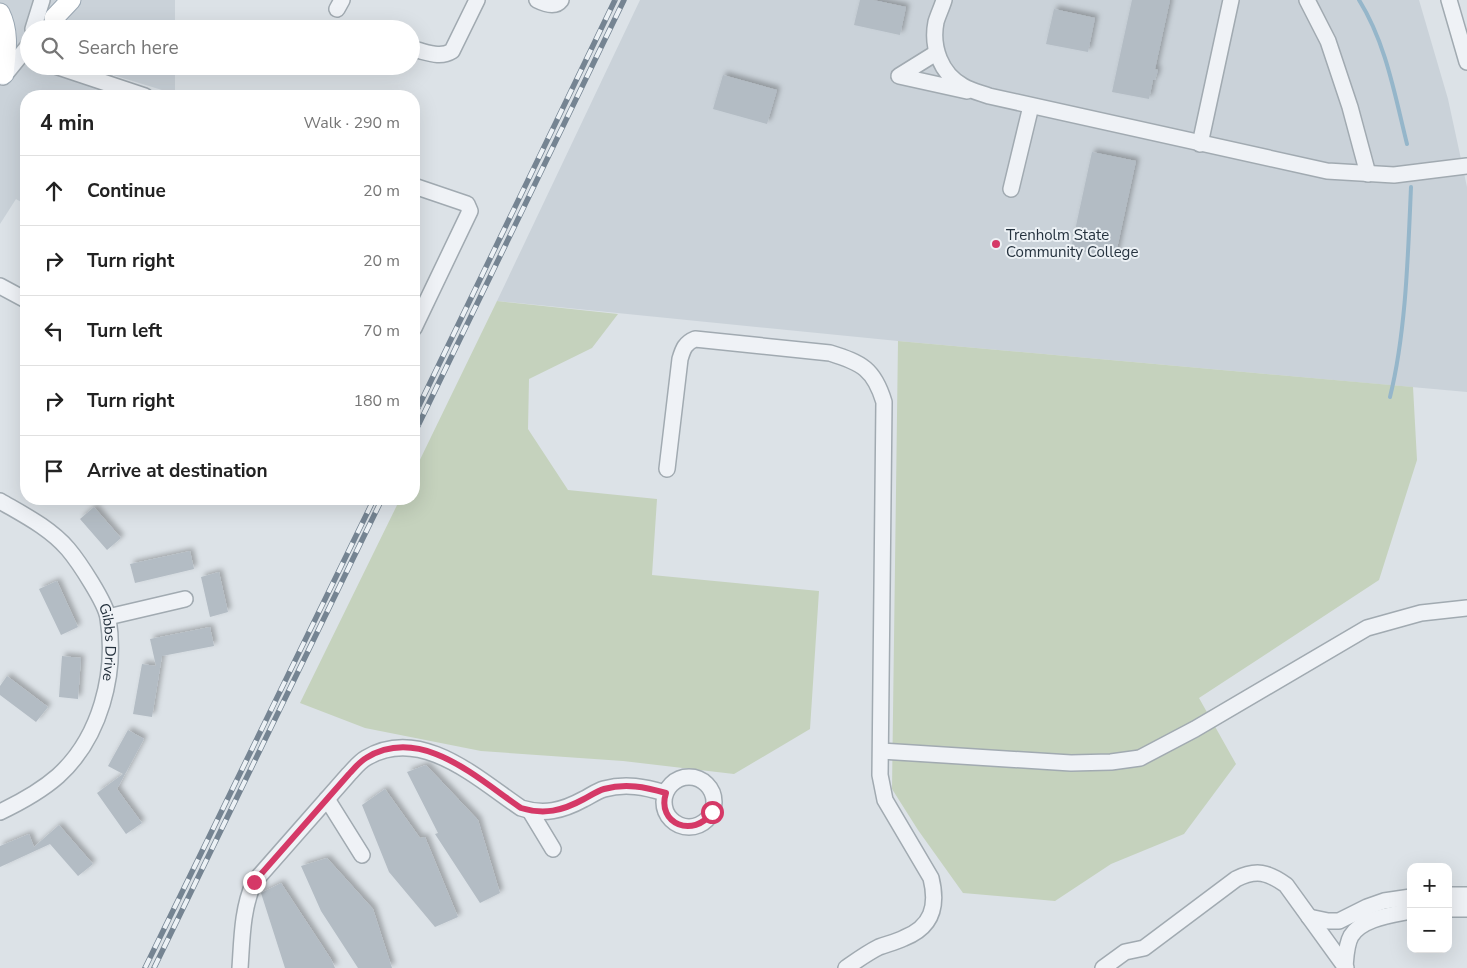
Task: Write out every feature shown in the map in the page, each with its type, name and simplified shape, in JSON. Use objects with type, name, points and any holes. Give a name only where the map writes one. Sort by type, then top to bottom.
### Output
[{"type":"main road","points":[[53,15],[71,0]]},
{"type":"main road","points":[[0,13],[6,30],[7,44],[2,77]]},
{"type":"street","points":[[36,20],[42,0]]},
{"type":"street","points":[[420,51],[439,55],[452,51],[477,0]]},
{"type":"street","points":[[537,0],[552,5],[558,4],[561,0]]},
{"type":"street","points":[[944,0],[936,23],[936,53],[945,72],[962,86],[989,96]]},
{"type":"street","points":[[1200,144],[1231,0]]},
{"type":"street","points":[[1307,0],[1328,41],[1350,107],[1368,174]]},
{"type":"street","points":[[1450,0],[1467,62]]},
{"type":"street","points":[[936,53],[899,76],[1327,171],[1394,175],[1467,166]]},
{"type":"street","points":[[2,77],[20,56]]},
{"type":"street","points":[[82,75],[127,90]]},
{"type":"street","points":[[1011,189],[1031,106]]},
{"type":"street","points":[[420,188],[467,204],[470,207],[470,211],[420,316]]},
{"type":"street","points":[[0,286],[20,297]]},
{"type":"street","points":[[667,469],[680,359],[683,349],[688,342],[696,340],[830,353],[855,362],[872,374],[880,386],[884,402],[880,775],[885,800],[931,878],[934,891],[934,906],[927,921],[919,931],[880,947],[846,968]]},
{"type":"street","name":"Gibbs Drive","points":[[0,502],[41,525],[68,549],[80,564],[108,617],[110,666],[98,719],[80,750],[59,775],[26,799],[0,812]]},
{"type":"street","points":[[108,617],[185,599]]},
{"type":"street","points":[[880,751],[1071,763],[1111,762],[1140,758],[1195,729],[1367,628],[1422,613],[1467,608]]},
{"type":"street","points":[[240,968],[245,908],[254,882],[326,799],[365,758],[395,748],[416,748],[436,753],[455,763],[521,808],[530,811],[549,812],[566,809],[602,789],[616,786],[633,785],[666,793]]},
{"type":"street","points":[[326,799],[362,855]]},
{"type":"street","points":[[530,811],[554,849]]},
{"type":"street","points":[[1103,968],[1125,952],[1144,948],[1236,879],[1248,873],[1263,873],[1274,877],[1286,885],[1346,968]]},
{"type":"street","points":[[1452,895],[1467,895]]},
{"type":"street","points":[[1309,917],[1339,921],[1367,907],[1407,898]]},
{"type":"street","points":[[1452,909],[1467,910]]},
{"type":"street","points":[[1346,968],[1348,944],[1352,935],[1362,926],[1378,919],[1407,912]]},
{"type":"shaded area","points":[[0,0],[175,0],[175,20],[20,20],[20,75],[113,75],[109,90],[20,90],[20,201],[16,199],[0,224]]},
{"type":"shaded area","name":"Trenholm State Community College","points":[[640,0],[1419,0],[1448,99],[1467,187],[1467,392],[898,341],[497,301]]},
{"type":"shaded area","points":[[113,75],[175,75],[175,90],[162,90]]},
{"type":"green space","points":[[497,301],[618,314],[592,348],[529,379],[528,429],[568,490],[657,499],[652,575],[819,591],[810,729],[734,774],[623,761],[481,751],[365,728],[300,703],[397,505],[420,505],[420,460]]},
{"type":"green space","points":[[898,341],[1413,387],[1417,460],[1379,580],[1199,698],[1236,764],[1184,834],[1111,864],[1055,901],[963,893],[918,830],[892,789]]},
{"type":"building","points":[[860,0],[873,0],[906,7],[900,35],[854,25]]},
{"type":"building","points":[[1132,0],[1170,0],[1155,69],[1158,70],[1155,80],[1153,80],[1149,99],[1112,92]]},
{"type":"building","points":[[1054,9],[1095,18],[1088,52],[1046,44]]},
{"type":"building","points":[[723,75],[777,90],[767,124],[713,109]]},
{"type":"building","points":[[1092,152],[1136,161],[1115,258],[1071,249]]},
{"type":"building","points":[[94,507],[121,538],[107,550],[80,519]]},
{"type":"building","points":[[190,551],[194,569],[135,583],[130,564]]},
{"type":"building","points":[[219,572],[228,612],[210,617],[201,577]]},
{"type":"building","points":[[57,581],[78,627],[61,635],[39,589]]},
{"type":"building","points":[[210,627],[214,646],[162,656],[152,717],[133,714],[142,664],[156,666],[150,639]]},
{"type":"building","points":[[62,656],[81,658],[78,699],[59,697]]},
{"type":"building","points":[[7,676],[48,707],[36,722],[0,695],[0,686]]},
{"type":"building","points":[[128,730],[144,739],[117,789],[142,823],[126,834],[97,793],[123,774],[108,766]]},
{"type":"building","points":[[426,765],[478,820],[500,893],[480,903],[435,834],[438,833],[407,772]]},
{"type":"building","points":[[385,789],[420,838],[425,837],[458,917],[435,927],[389,872],[362,805]]},
{"type":"building","points":[[59,825],[93,864],[78,876],[50,844],[0,867],[0,846],[29,834],[34,847]]},
{"type":"building","points":[[327,858],[373,909],[392,968],[358,968],[321,911],[301,866]]},
{"type":"building","points":[[281,883],[335,968],[285,968],[261,893]]},
{"type":"waterway","points":[[1359,0],[1383,52],[1407,144]]},
{"type":"waterway","points":[[1390,397],[1403,320],[1411,187]]},
{"type":"railway","points":[[420,404],[615,0]]},
{"type":"railway","points":[[420,422],[624,0]]},
{"type":"railway","points":[[145,968],[371,505]]},
{"type":"railway","points":[[154,968],[379,505]]},
{"type":"place","name":"Trenholm State Community College","points":[[996,244]]},
{"type":"route","points":[[254,882],[365,758],[395,748],[416,748],[436,753],[455,763],[521,808],[533,812],[566,809],[602,789],[633,785],[666,793],[664,804],[666,812],[670,819],[677,824],[693,826],[700,824],[712,812]]}]
